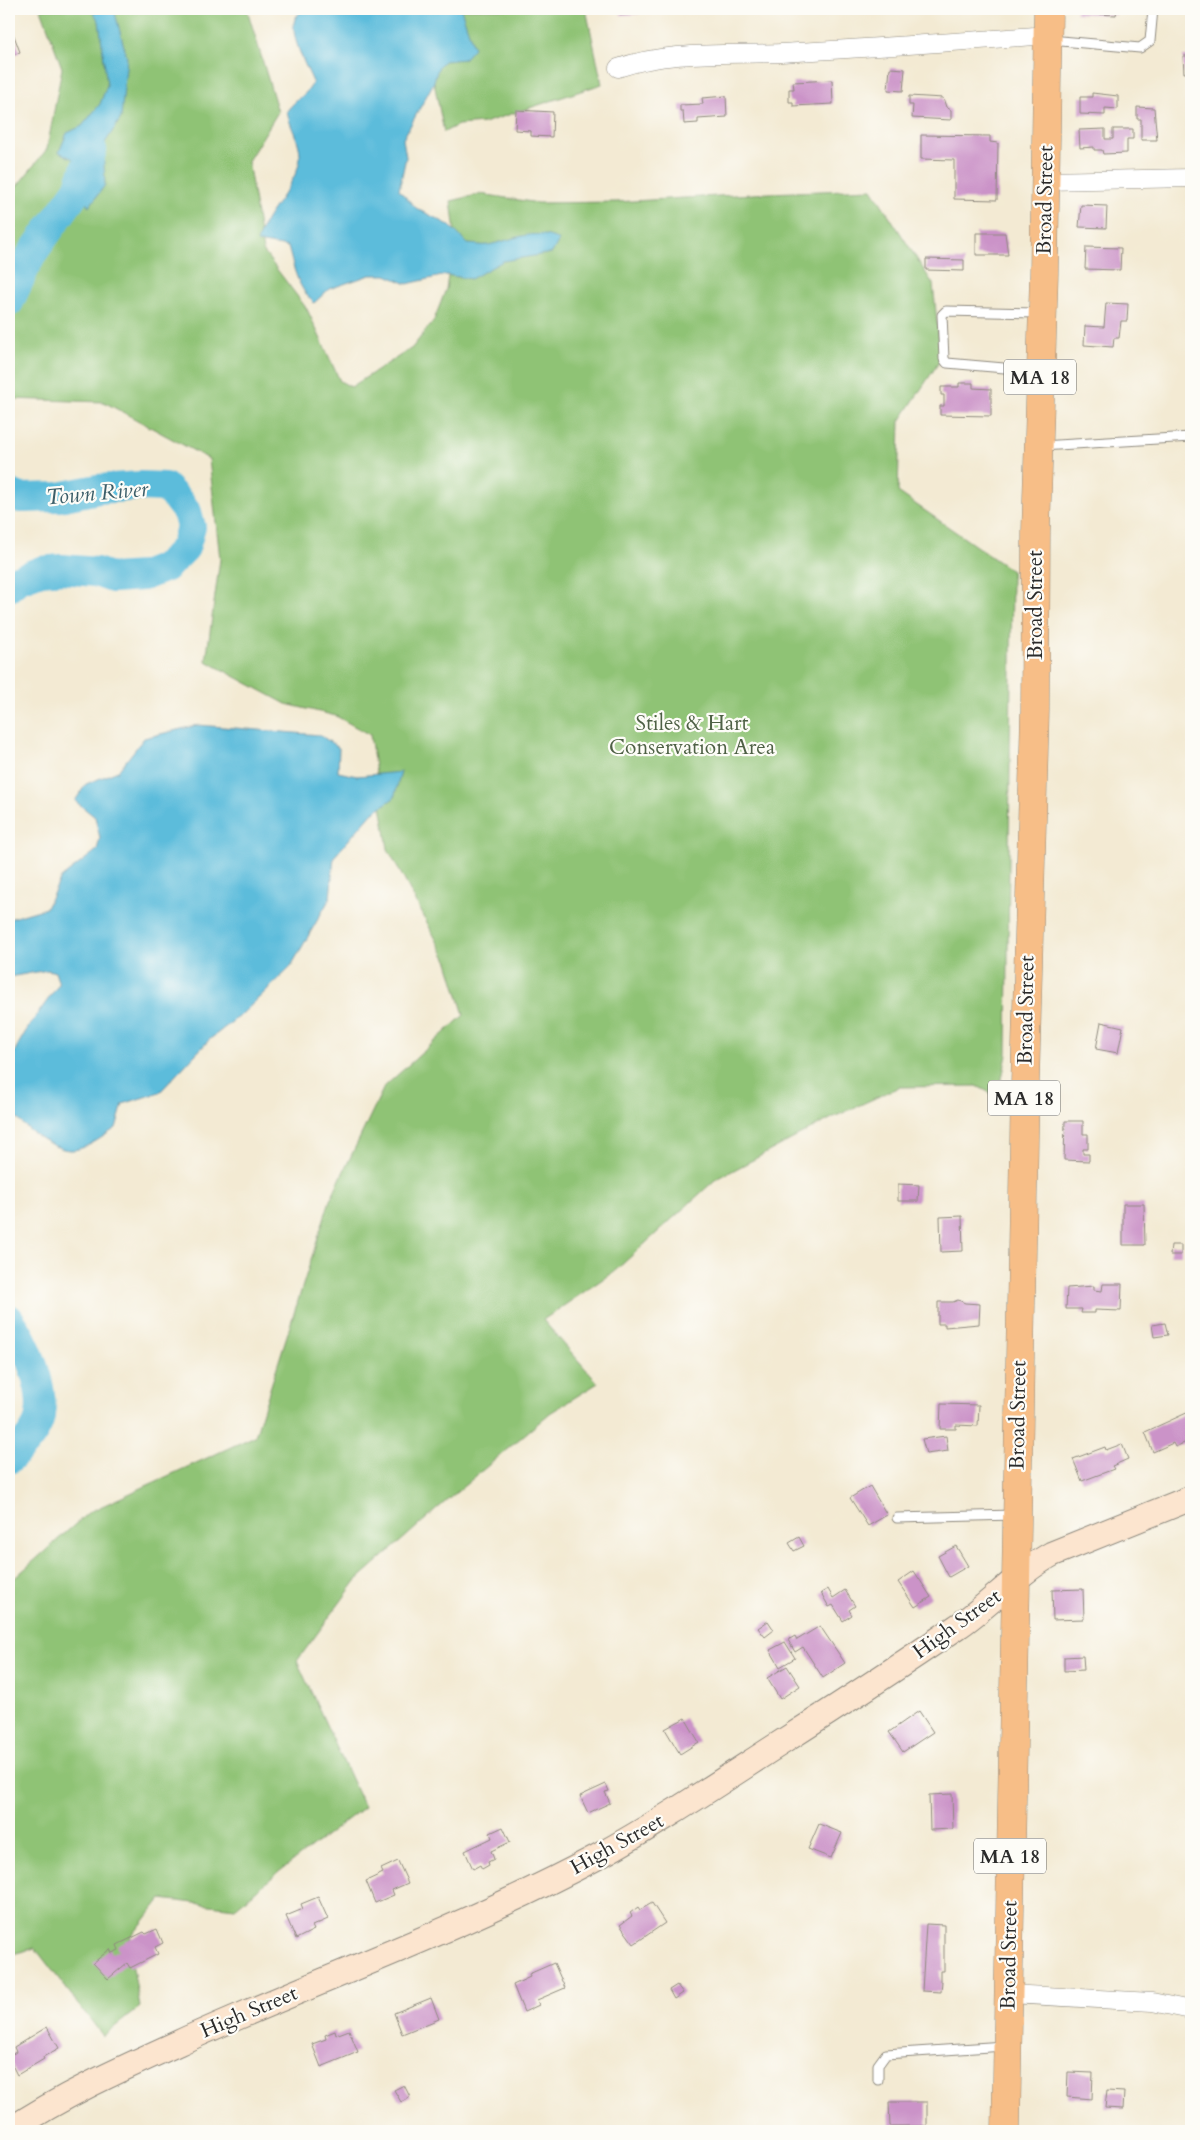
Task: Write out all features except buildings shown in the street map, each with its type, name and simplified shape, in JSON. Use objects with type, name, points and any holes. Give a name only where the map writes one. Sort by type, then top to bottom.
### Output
[{"type":"main road","name":"Broad Street","points":[[1006,2131],[1016,1515],[1029,878],[1035,710],[1038,446],[1043,313],[1047,28]]},
{"type":"street","points":[[618,68],[675,56],[849,50],[1047,28]]},
{"type":"street","points":[[1045,181],[1191,178]]},
{"type":"street","name":"High Street","points":[[9,2131],[72,2093],[113,2072],[284,1996],[484,1912],[593,1859],[682,1807],[920,1652],[989,1604],[1038,1562],[1052,1554],[1191,1498]]},
{"type":"street","points":[[1008,1994],[1152,2002],[1191,2010]]},
{"type":"lane","points":[[1047,28],[1140,48],[1150,41],[1153,9]]},
{"type":"lane","points":[[1041,371],[947,363],[944,359],[942,315],[946,311],[1043,313]]},
{"type":"lane","points":[[1038,446],[1191,437]]},
{"type":"lane","points":[[897,1518],[1016,1515]]},
{"type":"lane","points":[[878,2080],[878,2065],[886,2054],[1007,2046]]},
{"type":"green space","name":"Stiles & Hart Conservation Area","points":[[41,9],[247,9],[278,112],[248,161],[263,251],[307,309],[340,381],[351,387],[412,348],[434,320],[446,289],[455,232],[451,201],[481,194],[538,203],[616,202],[872,189],[933,284],[941,359],[900,421],[898,492],[1012,571],[1007,1055],[998,1097],[977,1086],[899,1087],[834,1117],[715,1180],[616,1270],[543,1320],[598,1383],[550,1413],[356,1581],[297,1661],[364,1807],[235,1908],[161,1899],[128,1941],[140,2007],[103,2036],[35,1948],[9,1955],[9,1583],[89,1512],[255,1436],[330,1200],[384,1087],[464,1015],[448,962],[388,849],[370,735],[336,716],[286,704],[206,661],[220,559],[209,459],[104,402],[9,399],[9,196],[47,149],[62,68]]},
{"type":"green space","points":[[422,9],[586,9],[602,84],[484,123],[458,125],[444,132],[423,28]]},
{"type":"water","points":[[91,9],[114,9],[127,58],[121,118],[103,146],[105,185],[89,207],[78,189],[73,159],[59,152],[67,133],[82,126],[100,104],[107,85],[99,21]]},
{"type":"water","points":[[305,9],[461,9],[474,48],[464,59],[444,61],[439,66],[433,84],[403,139],[406,157],[399,190],[416,208],[449,225],[468,244],[488,245],[524,236],[541,235],[559,240],[552,253],[503,261],[471,279],[446,275],[407,284],[386,275],[370,275],[329,289],[314,303],[300,284],[288,247],[257,242],[264,224],[292,181],[299,163],[300,149],[287,111],[308,90],[313,82],[299,50],[294,31],[296,17]]},
{"type":"water","points":[[198,725],[320,735],[339,748],[338,772],[357,776],[401,772],[394,798],[372,813],[334,857],[330,898],[290,968],[243,1013],[209,1040],[160,1092],[123,1104],[116,1128],[95,1142],[78,1149],[72,1150],[58,1147],[34,1134],[22,1123],[14,1114],[10,1100],[8,1071],[13,1055],[18,1044],[59,984],[55,972],[48,970],[9,977],[9,919],[46,908],[61,878],[97,850],[100,838],[95,817],[75,801],[86,784],[118,771],[144,738]]},
{"type":"waterway","name":"Town River","points":[[9,302],[31,255],[78,189],[92,150]]},
{"type":"waterway","name":"Town River","points":[[9,493],[20,498],[59,497],[98,489],[141,486],[165,487],[187,512],[191,527],[185,548],[166,567],[143,576],[113,578],[96,572],[62,569],[41,571],[17,580],[9,587]]},
{"type":"waterway","name":"Town River","points":[[9,1319],[22,1340],[33,1367],[38,1382],[41,1409],[34,1431],[9,1459]]}]
